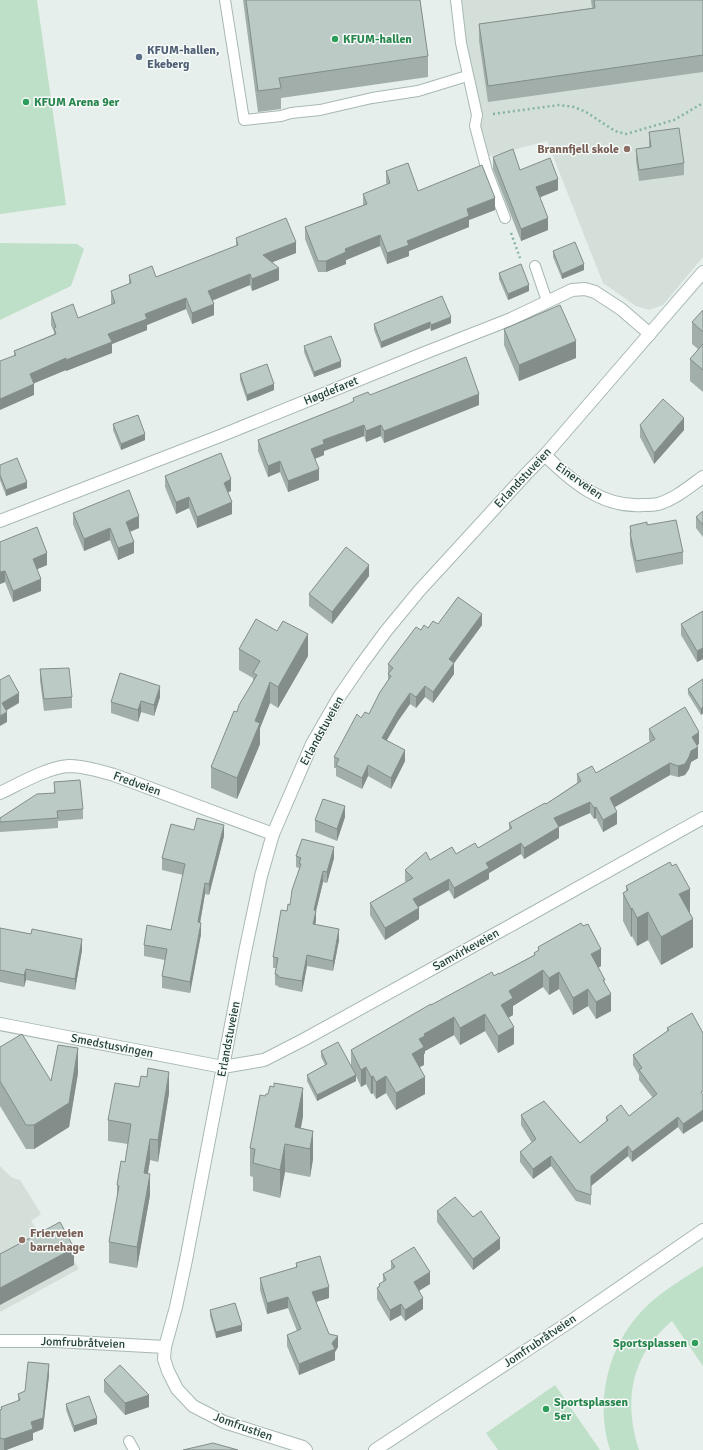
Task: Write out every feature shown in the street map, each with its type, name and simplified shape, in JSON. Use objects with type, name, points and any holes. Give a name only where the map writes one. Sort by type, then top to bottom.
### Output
[{"type":"street","name":"Erlandstuveien","points":[[176,1307],[261,876],[273,834],[312,744],[339,697],[386,631],[419,592],[545,455],[703,272]]},
{"type":"street","name":"Høgdefaret","points":[[0,521],[511,319],[572,290],[585,289],[595,292],[621,309],[650,334]]},
{"type":"street","name":"Einerveien","points":[[545,455],[560,471],[594,494],[608,501],[622,504],[658,504],[672,498],[703,477]]},
{"type":"street","name":"Fredveien","points":[[0,793],[46,771],[68,766],[89,768],[114,775],[273,834]]},
{"type":"street","name":"Samvirkeveien","points":[[223,1067],[264,1060],[305,1039],[703,818]]},
{"type":"street","name":"Smedstusvingen","points":[[0,1024],[223,1067]]},
{"type":"street","name":"Jomfrubråtveien","points":[[375,1450],[571,1321],[703,1230]]},
{"type":"street","name":"Jomfrustien","points":[[176,1307],[165,1347],[164,1359],[177,1389],[193,1406],[224,1422],[303,1447],[306,1450]]},
{"type":"street","name":"Jomfrubråtveien","points":[[0,1341],[165,1347]]},
{"type":"lane","points":[[224,0],[244,120],[320,110],[372,98],[418,90],[467,76]]},
{"type":"lane","points":[[456,0],[460,43],[477,115],[475,126],[487,171],[505,218]]},
{"type":"lane","points":[[535,266],[547,301]]},
{"type":"lane","points":[[129,1440],[134,1450]]},
{"type":"path","points":[[477,115],[559,105],[586,112],[615,131],[626,134],[674,120],[703,103]]},
{"type":"path","points":[[505,218],[525,270],[535,266]]},
{"type":"shaded area","name":"Brannfjell skole","points":[[459,0],[703,0],[703,257],[663,305],[649,310],[636,306],[603,283],[547,141],[482,158]]},
{"type":"shaded area","name":"Frierveien barnehage","points":[[0,1166],[11,1177],[20,1180],[41,1214],[31,1221],[46,1243],[59,1237],[79,1269],[0,1312]]},
{"type":"green space","name":"KFUM Arena 9er","points":[[0,0],[37,0],[66,205],[0,214]]},
{"type":"green space","points":[[0,243],[77,244],[84,249],[71,286],[0,320]]},
{"type":"green space","name":"Sportsplassen","points":[[703,1266],[703,1366],[672,1321],[658,1334],[647,1349],[639,1364],[634,1380],[632,1414],[634,1432],[639,1450],[610,1450],[604,1414],[604,1396],[612,1360],[619,1343],[629,1327],[647,1306],[670,1288]]},
{"type":"green space","name":"Sportsplassen 5er","points":[[555,1385],[600,1450],[498,1450],[486,1433]]},
{"type":"building","name":"KFUM-hallen","points":[[246,0],[420,0],[428,56],[279,78],[281,88],[258,91]]},
{"type":"building","points":[[594,0],[703,0],[703,55],[488,86],[479,24],[595,8]]},
{"type":"building","points":[[679,128],[684,163],[639,170],[636,149],[651,147],[649,132]]},
{"type":"building","points":[[513,149],[520,170],[550,158],[558,179],[536,187],[548,218],[521,229],[493,157]]},
{"type":"building","points":[[408,163],[418,191],[482,165],[495,198],[467,209],[469,216],[407,241],[409,245],[387,253],[380,235],[345,249],[346,252],[326,261],[318,261],[305,227],[367,204],[363,194],[390,183],[386,171]]},
{"type":"building","points":[[286,218],[296,242],[263,255],[279,268],[252,279],[250,274],[208,291],[214,304],[192,313],[186,298],[145,314],[147,319],[108,334],[112,342],[66,360],[66,358],[30,374],[34,384],[0,399],[0,361],[16,355],[14,351],[56,334],[54,328],[56,327],[51,313],[73,304],[78,318],[115,303],[111,291],[131,283],[129,275],[152,266],[156,277],[238,245],[236,238]]},
{"type":"building","points":[[575,242],[584,264],[562,274],[553,251]]},
{"type":"building","points":[[521,264],[529,285],[508,294],[499,273]]},
{"type":"building","points":[[442,296],[451,317],[431,325],[430,322],[381,342],[374,324]]},
{"type":"building","points":[[560,305],[576,341],[519,365],[504,329]]},
{"type":"building","points":[[703,310],[703,332],[692,322]]},
{"type":"building","points":[[331,336],[341,361],[314,372],[304,346]]},
{"type":"building","points":[[703,344],[703,370],[690,359]]},
{"type":"building","points":[[466,357],[479,394],[384,431],[381,425],[366,431],[364,425],[323,440],[324,444],[311,449],[319,469],[288,481],[280,461],[268,466],[258,440],[348,404],[354,401],[353,398],[368,392],[370,395]]},
{"type":"building","points":[[267,364],[274,384],[247,395],[240,374]]},
{"type":"building","points":[[663,399],[684,418],[654,453],[640,425]]},
{"type":"building","points":[[138,415],[145,434],[121,444],[113,424]]},
{"type":"building","points":[[221,453],[231,479],[224,483],[232,502],[197,517],[189,497],[176,502],[165,476]]},
{"type":"building","points":[[17,458],[27,482],[6,490],[0,475],[0,465]]},
{"type":"building","points":[[129,490],[139,516],[126,522],[134,542],[118,548],[110,528],[84,539],[73,513]]},
{"type":"building","points":[[703,511],[703,525],[696,517]]},
{"type":"building","points":[[676,520],[683,552],[636,561],[630,526],[647,522],[647,525]]},
{"type":"building","points":[[37,527],[47,553],[33,559],[41,579],[13,591],[5,571],[0,572],[0,542]]},
{"type":"building","points":[[346,547],[369,565],[332,612],[309,594]]},
{"type":"building","points":[[458,597],[482,614],[449,659],[454,663],[433,692],[425,686],[416,697],[410,693],[398,710],[382,738],[405,750],[391,778],[368,765],[362,778],[336,765],[339,759],[334,757],[357,714],[361,718],[365,712],[369,714],[380,692],[391,676],[388,674],[393,668],[388,664],[416,627],[421,630],[424,625],[428,628],[433,621],[438,624]]},
{"type":"building","points":[[703,611],[703,648],[697,651],[681,624]]},
{"type":"building","points":[[256,619],[277,631],[283,621],[308,634],[278,687],[270,682],[255,721],[260,723],[237,778],[211,767],[234,711],[237,712],[239,705],[257,675],[253,673],[260,661],[239,649]]},
{"type":"building","points":[[69,668],[72,697],[44,699],[40,669]]},
{"type":"building","points":[[120,673],[160,686],[154,705],[141,701],[138,710],[111,702]]},
{"type":"building","points":[[9,675],[19,693],[2,703],[7,712],[0,716],[0,680]]},
{"type":"building","points":[[703,679],[703,707],[701,709],[688,689]]},
{"type":"building","points":[[685,707],[699,732],[692,737],[698,747],[691,751],[685,764],[678,766],[670,763],[610,798],[617,812],[603,820],[596,807],[594,808],[590,802],[554,818],[559,827],[524,848],[521,843],[486,863],[489,868],[454,888],[449,879],[413,899],[419,908],[385,928],[370,903],[413,878],[405,870],[426,852],[430,860],[452,847],[456,854],[475,843],[478,848],[512,828],[509,823],[545,803],[546,804],[581,781],[577,774],[592,766],[596,773],[655,739],[649,729]]},
{"type":"building","points":[[80,780],[83,809],[57,811],[58,818],[0,822],[0,818],[37,794],[55,793],[54,782]]},
{"type":"building","points":[[323,799],[345,806],[337,829],[315,820]]},
{"type":"building","points":[[197,818],[224,825],[209,884],[205,883],[198,922],[201,923],[190,982],[162,976],[167,949],[144,945],[147,925],[171,930],[185,864],[162,858],[171,824],[194,830]]},
{"type":"building","points":[[302,839],[334,847],[327,872],[323,871],[314,910],[316,911],[313,924],[339,929],[333,961],[307,955],[302,981],[278,977],[278,975],[275,974],[278,958],[273,957],[281,910],[287,911],[288,904],[290,905],[292,890],[301,864],[299,863],[301,858],[296,856]]},
{"type":"building","points":[[670,862],[672,866],[676,864],[690,889],[679,894],[693,919],[661,937],[648,912],[637,918],[623,893],[628,890],[626,886]]},
{"type":"building","points":[[581,923],[583,926],[588,924],[601,949],[591,954],[611,994],[596,1002],[588,989],[573,998],[559,972],[549,978],[543,970],[509,991],[513,998],[501,1005],[514,1027],[498,1036],[485,1014],[460,1028],[454,1017],[424,1034],[425,1036],[419,1039],[424,1047],[412,1054],[425,1077],[396,1093],[386,1076],[376,1082],[373,1076],[371,1077],[366,1067],[361,1070],[351,1050],[431,1004],[492,972],[494,976],[535,955],[534,953],[539,950],[538,947]]},
{"type":"building","points":[[0,928],[31,934],[32,929],[82,939],[75,979],[26,969],[24,975],[0,970]]},
{"type":"building","points":[[692,1013],[703,1033],[703,1091],[701,1092],[703,1095],[703,1110],[683,1124],[678,1117],[632,1152],[628,1146],[591,1176],[591,1195],[576,1190],[551,1156],[533,1169],[520,1152],[536,1139],[521,1115],[544,1101],[580,1143],[608,1120],[606,1117],[621,1105],[629,1116],[657,1094],[639,1070],[642,1068],[633,1055],[669,1030],[667,1028]]},
{"type":"building","points":[[22,1034],[51,1081],[58,1045],[78,1048],[69,1103],[34,1125],[26,1125],[0,1081],[0,1047]]},
{"type":"building","points":[[338,1042],[356,1075],[317,1095],[307,1075],[327,1064],[321,1051]]},
{"type":"building","points":[[148,1068],[169,1072],[158,1140],[150,1139],[144,1173],[150,1174],[137,1247],[109,1242],[119,1186],[117,1185],[121,1161],[125,1162],[131,1124],[108,1120],[115,1083],[139,1087],[141,1076],[147,1077]]},
{"type":"building","points":[[274,1083],[303,1088],[295,1127],[313,1131],[310,1149],[285,1144],[280,1170],[253,1163],[255,1149],[250,1148],[260,1095],[265,1096],[268,1094],[270,1086],[274,1087]]},
{"type":"building","points":[[455,1197],[473,1217],[481,1211],[500,1238],[473,1259],[437,1211]]},
{"type":"building","points":[[60,1222],[74,1248],[0,1288],[0,1254]]},
{"type":"building","points":[[414,1247],[430,1272],[414,1282],[423,1298],[405,1310],[401,1304],[390,1310],[377,1288],[380,1286],[379,1284],[386,1280],[383,1274],[395,1267],[391,1261]]},
{"type":"building","points":[[320,1256],[329,1287],[312,1292],[329,1334],[338,1336],[332,1343],[335,1349],[299,1364],[287,1335],[301,1329],[288,1297],[267,1303],[260,1278],[297,1267],[296,1263]]},
{"type":"building","points":[[235,1303],[242,1325],[216,1332],[210,1310]]},
{"type":"building","points":[[28,1362],[49,1364],[43,1418],[31,1422],[33,1429],[4,1439],[0,1438],[1,1407],[20,1400],[18,1394],[25,1391]]},
{"type":"building","points":[[120,1365],[149,1395],[125,1403],[104,1380]]},
{"type":"building","points":[[89,1396],[97,1418],[74,1426],[66,1404]]},
{"type":"building","points":[[213,1443],[238,1450],[183,1450]]},
{"type":"place","name":"KFUM-hallen","points":[[335,39]]},
{"type":"place","name":"KFUM-hallen, Ekeberg","points":[[139,57]]},
{"type":"place","name":"KFUM Arena 9er","points":[[26,102]]},
{"type":"place","name":"Brannfjell skole","points":[[627,149]]},
{"type":"place","name":"Frierveien barnehage","points":[[22,1240]]},
{"type":"place","name":"Sportsplassen","points":[[695,1343]]},
{"type":"place","name":"Sportsplassen 5er","points":[[546,1409]]}]
